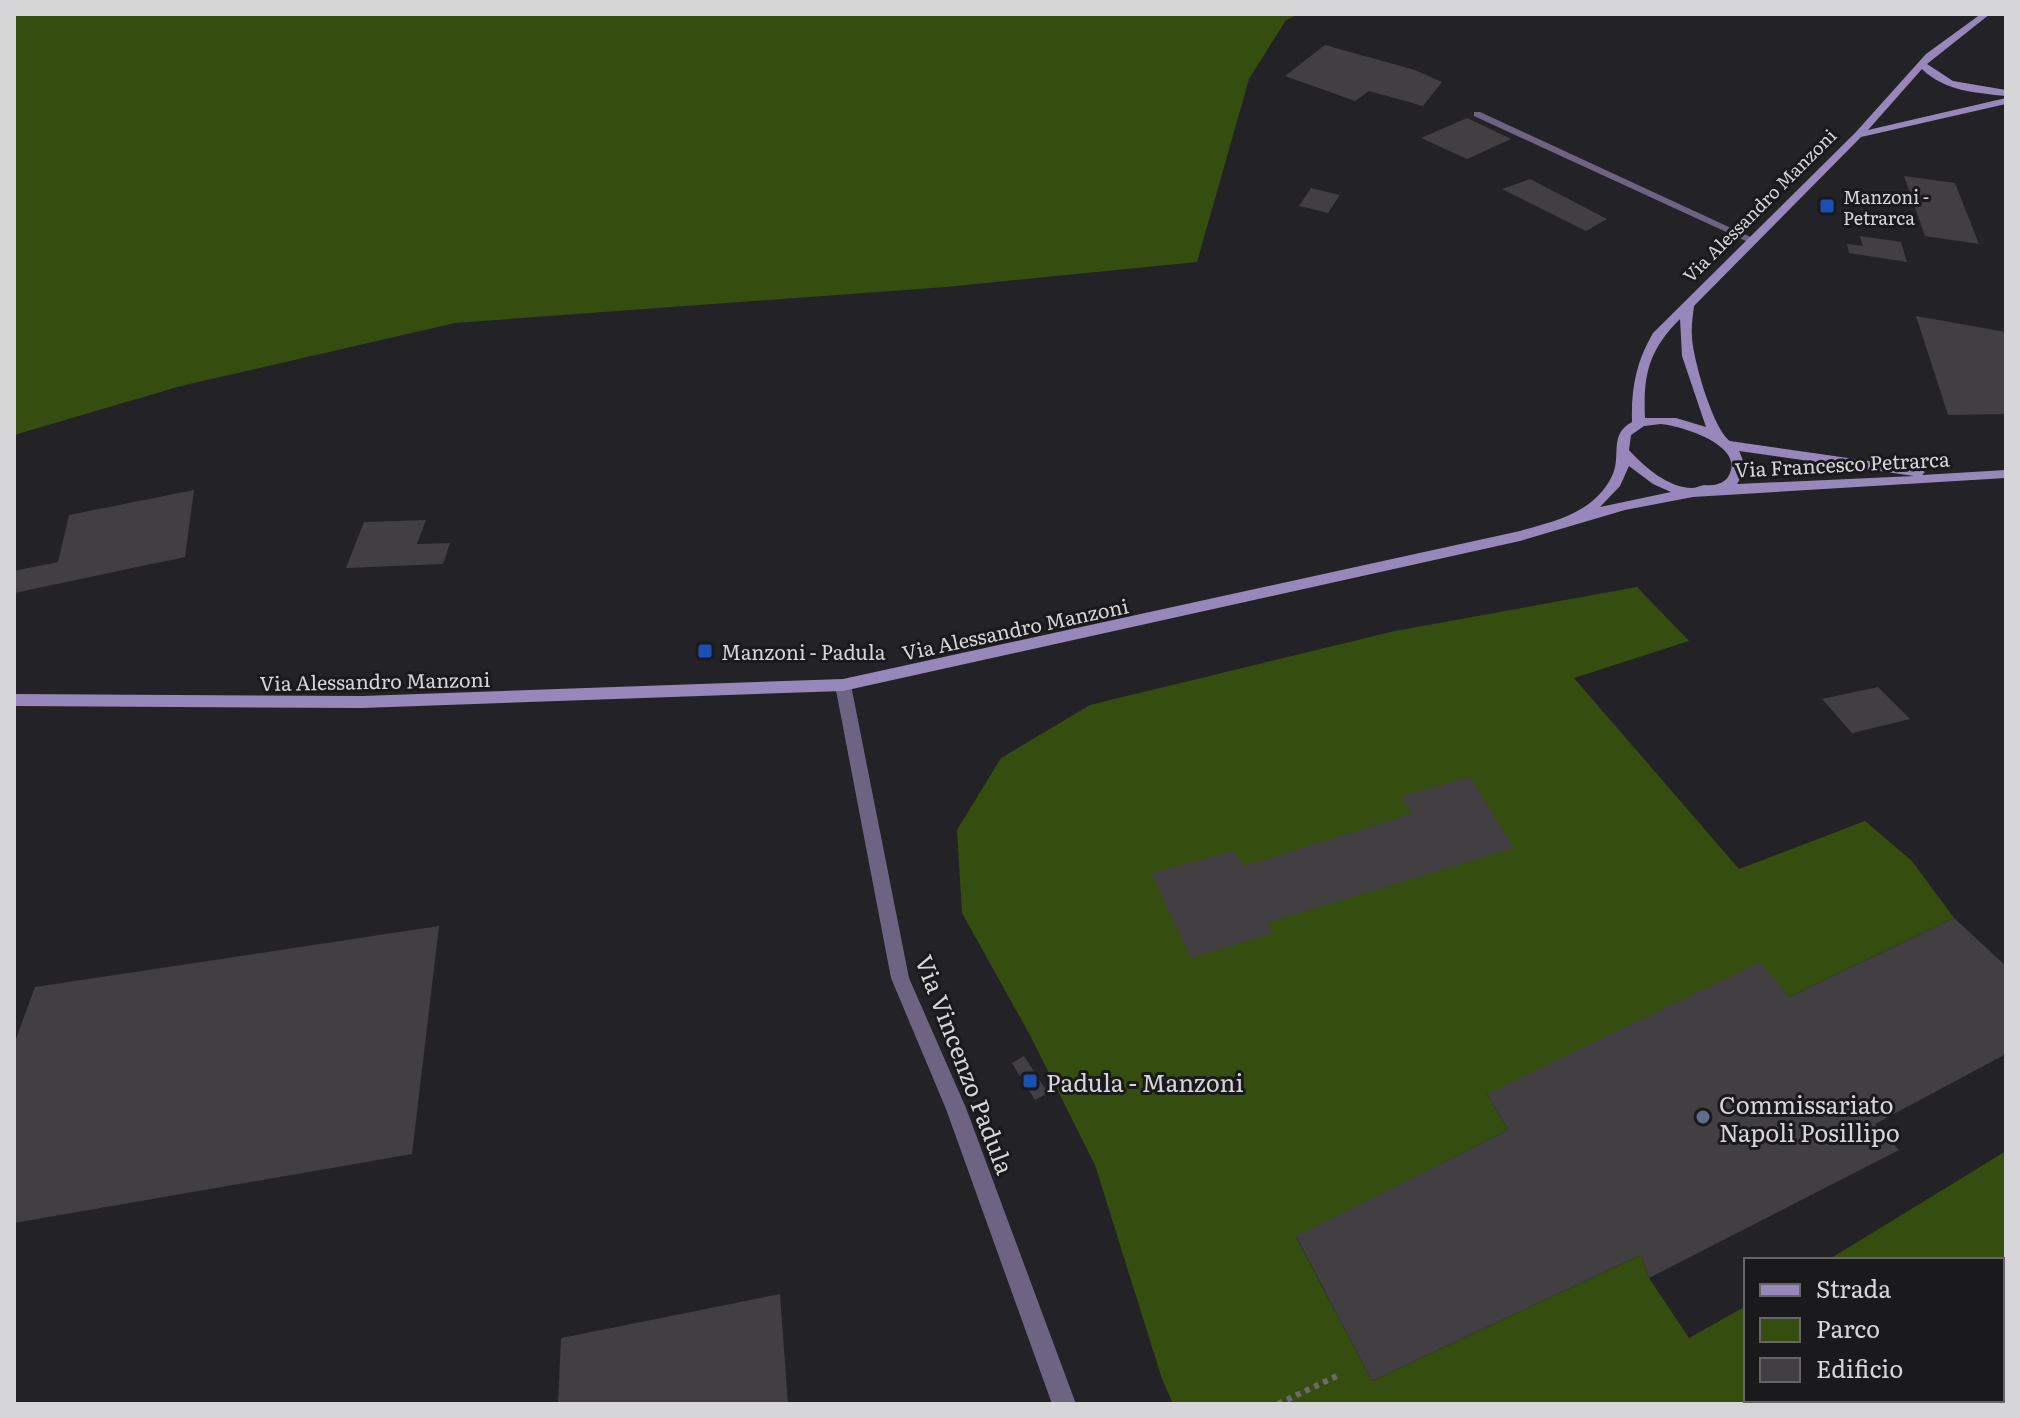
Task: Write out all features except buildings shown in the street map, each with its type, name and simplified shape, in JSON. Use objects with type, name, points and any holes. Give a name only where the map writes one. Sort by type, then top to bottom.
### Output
[{"type":"street","name":"Via Alessandro Manzoni","points":[[1581,517],[1621,472],[1622,441],[1627,430],[1639,423],[1637,381],[1640,367],[1657,336],[1858,135],[1922,64],[1986,14]]},
{"type":"street","points":[[1922,64],[1932,76],[1950,84],[2006,93]]},
{"type":"street","name":"Via Alessandro Manzoni","points":[[1858,135],[2006,101]]},
{"type":"street","points":[[1477,114],[1752,240]]},
{"type":"street","name":"Via Alessandro Manzoni","points":[[14,700],[362,702],[843,685],[1520,536],[1624,505],[1711,490],[1730,483],[1737,473],[1737,460],[1720,441],[1695,379],[1683,329],[1688,304]]},
{"type":"street","name":"Via Francesco Petrarca","points":[[1639,423],[1660,420],[1679,422],[1720,441],[1881,469],[1968,476]]},
{"type":"street","points":[[1623,452],[1639,471],[1656,482],[1677,489],[1711,490]]},
{"type":"street","name":"Via Francesco Petrarca","points":[[1711,490],[1850,485],[2006,474]]},
{"type":"street","name":"Via Vincenzo Padula","points":[[843,685],[900,978],[956,1108],[1064,1404]]},
{"type":"path","points":[[1278,1404],[1339,1375]]},
{"type":"green space","points":[[14,14],[1299,14],[1286,20],[1249,79],[1197,262],[946,287],[455,323],[181,386],[14,435]]},
{"type":"green space","points":[[1637,587],[1689,641],[1574,678],[1739,869],[1865,821],[1912,861],[1954,918],[1789,997],[1487,1094],[1508,1130],[1296,1237],[1372,1381],[1641,1255],[1649,1278],[1689,1338],[1744,1307],[1744,1402],[2004,1402],[2004,1258],[1831,1258],[2006,1151],[2006,1404],[1173,1404],[1162,1379],[1095,1165],[1031,1037],[962,913],[957,830],[1001,758],[1090,705],[1395,631]]},
{"type":"place","name":"Manzoni - Petrarca","points":[[1827,206]]},
{"type":"place","name":"Manzoni - Padula","points":[[705,651]]},
{"type":"place","name":"Padula - Manzoni","points":[[1030,1081]]},
{"type":"place","name":"Commissariato Napoli Posillipo","points":[[1703,1117]]}]
